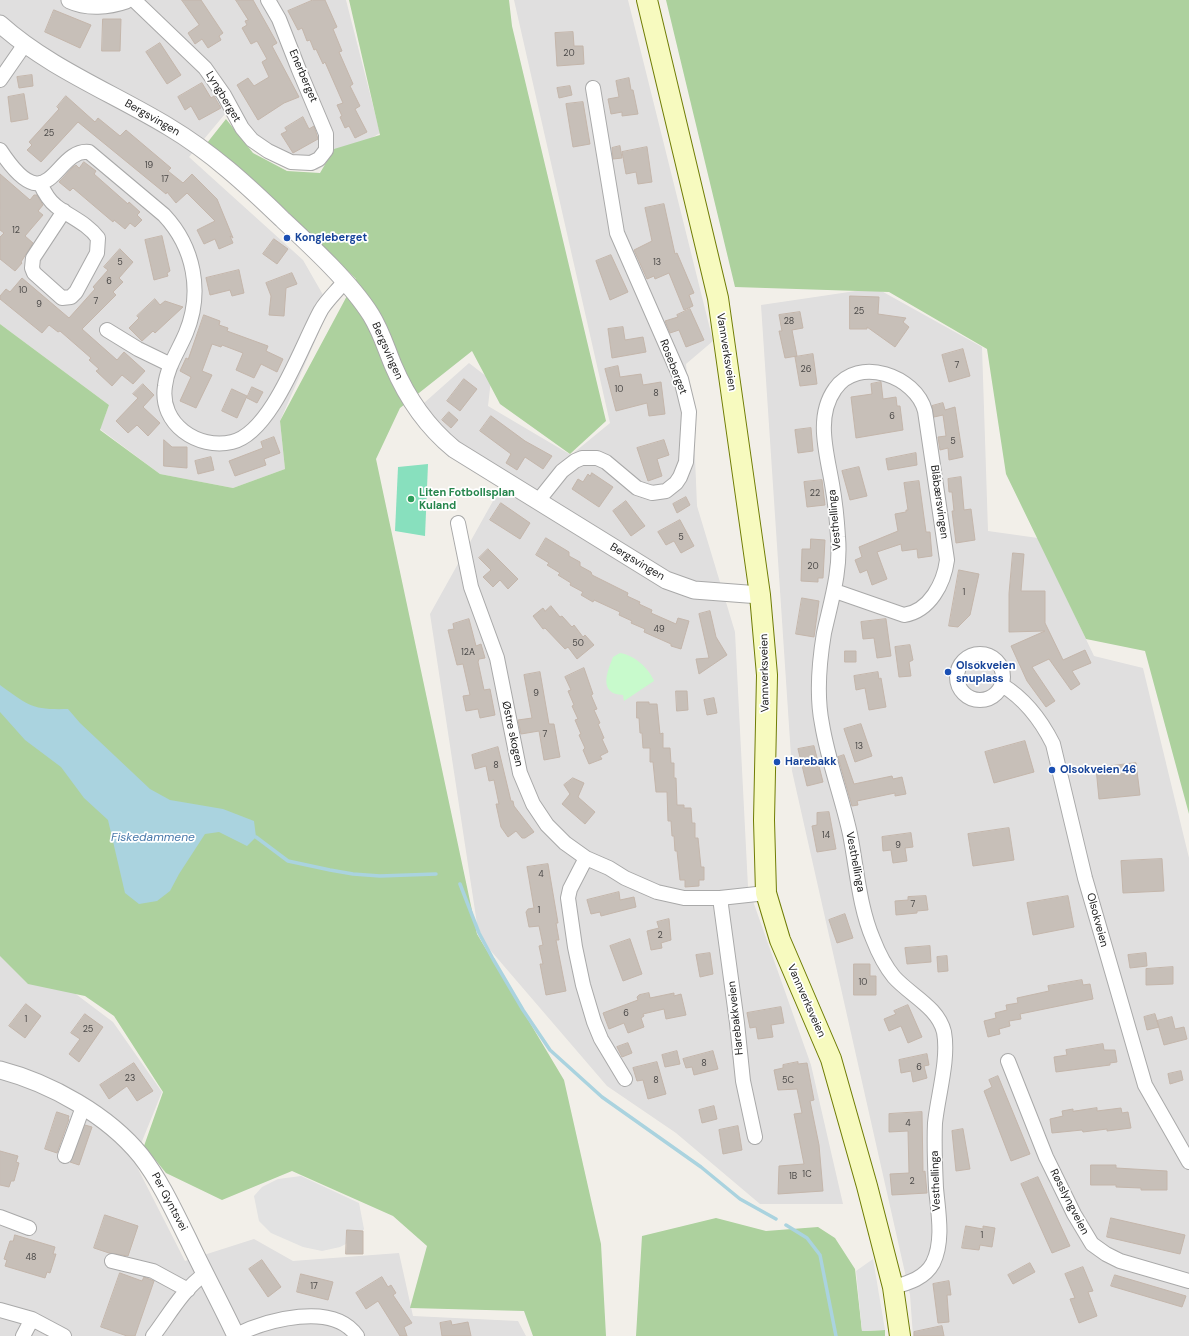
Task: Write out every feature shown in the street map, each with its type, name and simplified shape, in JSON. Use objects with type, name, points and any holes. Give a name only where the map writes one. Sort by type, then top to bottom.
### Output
[{"type":"main road","name":"Vannverksveien","points":[[647,0],[718,298],[760,595],[767,675],[764,820],[766,893],[780,940],[831,1059],[867,1186],[893,1287],[900,1336]]},
{"type":"street","points":[[70,0],[84,4],[99,5],[126,0]]},
{"type":"street","name":"Lyngberget","points":[[134,0],[205,68],[224,95],[242,128],[252,140],[281,158],[297,163],[311,163],[323,155]]},
{"type":"street","name":"Enerberget","points":[[268,0],[279,19],[324,127],[327,144],[323,155]]},
{"type":"street","name":"Bergsvingen","points":[[0,24],[25,44],[55,63],[170,128],[206,152],[268,206],[360,298],[371,314],[384,338],[393,364],[408,397],[430,428],[454,449],[538,502],[675,584],[694,590],[760,595]]},
{"type":"street","points":[[0,80],[25,44]]},
{"type":"street","name":"Roseberget","points":[[538,502],[562,471],[575,461],[582,458],[597,458],[615,468],[637,488],[652,493],[666,491],[676,483],[686,462],[688,412],[680,379],[618,233],[592,88]]},
{"type":"street","points":[[0,150],[21,175],[30,181],[40,183],[50,179],[75,154],[84,151],[89,152],[164,215],[173,225],[186,247],[195,283],[191,319],[171,365],[165,387],[165,398],[169,412],[177,426],[195,439],[210,443],[225,444],[251,433],[267,416],[322,308],[344,282]]},
{"type":"street","points":[[40,183],[50,201],[73,216],[95,234],[99,244],[97,253],[76,292],[71,297],[62,298],[34,273],[32,268],[35,253],[64,211]]},
{"type":"street","points":[[106,330],[138,349],[171,365]]},
{"type":"street","name":"Blåbærsvingen","points":[[833,391],[844,380],[850,377],[858,374],[871,373],[895,377],[908,384],[921,399],[927,421],[947,560],[943,579],[935,593],[919,610],[912,614],[904,615],[835,591]]},
{"type":"street","name":"Vesthellinga","points":[[833,391],[824,426],[839,540],[835,591],[825,631],[818,672],[820,713],[850,835],[854,866],[873,940],[889,970],[906,989],[935,1013],[942,1025],[944,1037],[942,1070],[935,1129],[939,1240],[937,1252],[933,1262],[923,1275],[906,1284],[893,1287]]},
{"type":"street","name":"Østre skogen","points":[[458,522],[471,587],[497,658],[520,773],[533,804],[547,825],[565,843],[586,858],[657,892],[684,898],[720,898],[766,893]]},
{"type":"street","name":"Olsokveien","points":[[1002,685],[1024,702],[1046,731],[1053,744],[1084,870],[1145,1085],[1189,1162]]},
{"type":"street","points":[[586,858],[570,890],[568,898],[574,939],[583,984],[594,1022],[625,1079]]},
{"type":"street","name":"Harebakkveien","points":[[720,898],[738,1023],[743,1081],[755,1137]]},
{"type":"street","name":"Røsslyngveien","points":[[1008,1061],[1046,1157],[1074,1214],[1092,1244],[1106,1254],[1120,1260],[1189,1281]]},
{"type":"street","name":"Per Gyntsvei","points":[[0,1070],[39,1083],[83,1107],[118,1132],[129,1142],[149,1166],[164,1189],[236,1335]]},
{"type":"street","points":[[65,1156],[83,1107]]},
{"type":"street","points":[[0,1217],[29,1228]]},
{"type":"street","points":[[112,1261],[153,1271],[188,1290]]},
{"type":"street","points":[[153,1336],[196,1280],[205,1274]]},
{"type":"street","points":[[2,1308],[32,1319],[64,1336]]},
{"type":"street","points":[[236,1335],[256,1325],[304,1316],[316,1316],[340,1322],[349,1327],[357,1336]]},
{"type":"street","points":[[23,1336],[32,1319]]},
{"type":"shaded area","points":[[0,0],[346,0],[380,133],[317,170],[299,169],[256,141],[230,108],[189,157],[303,260],[330,307],[280,421],[285,469],[233,488],[160,474],[100,429],[109,405],[0,324]]},
{"type":"shaded area","points":[[514,0],[628,0],[713,341],[686,364],[695,457],[697,506],[735,632],[748,887],[811,1065],[843,1204],[760,1204],[676,1133],[607,1086],[479,937],[430,614],[508,474],[445,433],[424,403],[469,363],[491,380],[488,406],[571,455],[610,423]]},
{"type":"shaded area","points":[[876,288],[982,347],[988,531],[1038,538],[1094,656],[1143,668],[1189,858],[1189,1336],[913,1336],[910,1295],[792,771],[761,305]]},
{"type":"shaded area","points":[[0,937],[113,1022],[162,1092],[134,1161],[185,1261],[254,1239],[293,1261],[399,1253],[413,1316],[518,1321],[526,1336],[0,1336]]},
{"type":"shaded area","points":[[301,1176],[359,1203],[364,1229],[358,1238],[340,1247],[322,1251],[303,1247],[271,1233],[259,1221],[254,1196],[262,1187],[278,1179]]},
{"type":"shaded area","points":[[873,1259],[885,1330],[862,1331],[856,1271]]},
{"type":"green space","points":[[349,0],[509,0],[512,26],[606,421],[570,454],[500,404],[472,351],[400,408],[376,459],[477,934],[564,1080],[601,1244],[606,1336],[533,1336],[524,1311],[410,1308],[427,1246],[393,1216],[292,1171],[222,1200],[166,1173],[144,1146],[163,1092],[114,1016],[85,996],[28,984],[0,956],[0,324],[109,405],[100,430],[160,474],[233,488],[285,469],[280,421],[356,279],[287,211],[207,143],[226,119],[253,153],[287,171],[320,173],[334,149],[380,135]]},
{"type":"green space","points":[[666,0],[1189,0],[1189,814],[1145,651],[1086,639],[1006,474],[987,349],[889,292],[735,287]]},
{"type":"green space","name":"Liten Fotbollsplan Kuland","points":[[428,464],[425,536],[395,531],[398,467]]},
{"type":"green space","points":[[620,653],[636,659],[649,671],[654,681],[624,701],[623,695],[615,694],[610,691],[606,681],[613,657]]},
{"type":"green space","points":[[716,1218],[766,1231],[818,1227],[835,1238],[855,1269],[862,1331],[885,1330],[885,1336],[636,1336],[642,1236]]},
{"type":"water","name":"Fiskedammene","points":[[0,685],[31,705],[46,709],[68,709],[80,723],[150,789],[170,800],[223,809],[254,821],[256,837],[247,846],[219,832],[205,834],[179,874],[170,891],[157,901],[139,904],[125,893],[108,820],[84,798],[61,767],[25,740],[0,712]]},
{"type":"building","points":[[182,0],[201,0],[223,33],[219,36],[221,40],[208,48],[202,39],[195,44],[188,33],[199,25]]},
{"type":"building","points":[[236,0],[253,0],[277,43],[272,46],[299,97],[284,103],[258,120],[237,85],[248,78],[254,86],[269,77],[262,62],[267,59],[257,41],[251,44],[242,28],[247,25],[245,21],[248,20]]},
{"type":"building","points":[[313,0],[325,0],[337,27],[333,29],[342,51],[339,52],[353,84],[350,86],[360,106],[355,109],[367,132],[355,138],[349,126],[345,128],[340,117],[342,116],[337,105],[343,103],[325,62],[323,64],[316,49],[314,50],[310,40],[307,41],[302,28],[298,30],[288,11]]},
{"type":"building","points":[[54,10],[91,25],[80,48],[45,32]]},
{"type":"building","points":[[103,19],[121,19],[120,51],[102,51]]},
{"type":"building","points":[[573,32],[574,46],[583,46],[584,64],[557,66],[555,33]]},
{"type":"building","points":[[160,43],[181,75],[167,84],[146,52]]},
{"type":"building","points":[[32,75],[33,86],[19,88],[17,77]]},
{"type":"building","points":[[629,78],[638,114],[622,116],[622,112],[611,114],[608,99],[619,97],[616,81]]},
{"type":"building","points":[[202,83],[211,98],[214,96],[221,108],[199,120],[191,106],[185,110],[178,97]]},
{"type":"building","points":[[570,86],[572,95],[559,98],[557,88]]},
{"type":"building","points":[[24,94],[28,119],[11,122],[8,97]]},
{"type":"building","points":[[66,96],[95,122],[98,118],[120,136],[126,130],[171,168],[168,171],[183,183],[192,174],[217,199],[233,238],[230,236],[233,243],[219,249],[215,239],[204,244],[197,230],[215,221],[187,193],[176,203],[167,192],[166,194],[78,122],[41,162],[27,150],[32,145],[29,142],[59,109],[57,107]]},
{"type":"building","points":[[583,102],[590,144],[573,147],[566,104]]},
{"type":"building","points":[[303,117],[309,129],[314,126],[318,139],[293,153],[281,134],[287,131],[285,128]]},
{"type":"building","points":[[620,146],[622,158],[613,159],[612,148]]},
{"type":"building","points":[[647,147],[652,182],[638,184],[636,172],[626,174],[622,152]]},
{"type":"building","points":[[84,162],[96,171],[94,174],[128,204],[129,202],[140,212],[137,215],[142,220],[135,227],[130,223],[125,229],[114,220],[113,222],[73,188],[70,191],[59,182],[73,167],[76,165],[79,168]]},
{"type":"building","points":[[0,174],[30,200],[34,195],[37,195],[43,205],[38,211],[43,215],[25,236],[33,243],[21,262],[22,263],[15,271],[0,259],[0,237],[4,233],[0,230]]},
{"type":"building","points":[[664,204],[675,254],[677,253],[694,293],[689,295],[693,306],[684,310],[669,273],[655,279],[654,276],[647,279],[634,250],[652,241],[645,208]]},
{"type":"building","points":[[162,236],[170,271],[167,273],[168,276],[154,280],[145,240]]},
{"type":"building","points":[[274,239],[288,249],[277,264],[263,254]]},
{"type":"building","points":[[120,249],[133,262],[119,278],[123,282],[113,292],[116,295],[82,329],[117,360],[124,352],[145,371],[133,384],[122,375],[112,386],[96,371],[99,369],[89,360],[91,358],[60,331],[58,332],[49,325],[42,333],[0,299],[0,296],[6,289],[10,292],[22,278],[69,318],[95,289],[93,287],[108,270],[104,267]]},
{"type":"building","points":[[611,255],[628,292],[610,300],[596,261]]},
{"type":"building","points":[[239,270],[244,293],[232,296],[230,290],[210,295],[206,278]]},
{"type":"building","points":[[292,273],[297,284],[286,288],[284,316],[269,315],[271,296],[266,283]]},
{"type":"building","points":[[850,296],[879,297],[878,314],[906,318],[903,322],[909,327],[895,347],[867,327],[867,329],[850,329]]},
{"type":"building","points":[[155,299],[160,305],[165,301],[183,307],[155,333],[153,331],[142,341],[129,328],[139,318],[137,316]]},
{"type":"building","points":[[690,309],[704,340],[686,347],[679,330],[670,333],[665,321],[678,317],[677,315]]},
{"type":"building","points":[[800,312],[803,328],[792,330],[797,356],[785,358],[779,331],[782,331],[779,315]]},
{"type":"building","points":[[204,315],[220,321],[219,325],[228,328],[227,331],[268,346],[266,351],[283,359],[277,372],[261,364],[254,378],[236,370],[243,353],[222,345],[221,347],[212,344],[202,371],[212,375],[196,408],[180,401],[191,377],[180,371],[186,358],[188,359]]},
{"type":"building","points":[[623,327],[625,340],[643,337],[646,352],[612,358],[608,329]]},
{"type":"building","points":[[963,349],[970,376],[949,382],[942,355]]},
{"type":"building","points":[[813,354],[817,384],[800,386],[795,357]]},
{"type":"building","points":[[618,366],[620,377],[641,374],[643,385],[661,382],[665,414],[649,416],[647,403],[616,411],[605,369]]},
{"type":"building","points":[[464,379],[477,389],[460,411],[447,401]]},
{"type":"building","points":[[881,382],[883,399],[896,397],[897,406],[900,406],[903,430],[856,438],[851,397],[872,394],[871,384]]},
{"type":"building","points":[[143,384],[154,395],[143,407],[160,423],[148,436],[137,425],[128,433],[116,421],[138,398],[133,394]]},
{"type":"building","points":[[252,387],[263,392],[257,403],[247,398]]},
{"type":"building","points":[[232,389],[247,396],[237,418],[222,411]]},
{"type":"building","points":[[943,403],[945,410],[955,407],[963,457],[949,460],[948,448],[940,450],[938,437],[946,436],[943,415],[934,417],[932,406]]},
{"type":"building","points":[[449,412],[458,420],[451,428],[442,420]]},
{"type":"building","points":[[491,416],[525,441],[552,456],[543,469],[525,457],[517,470],[506,463],[511,454],[480,431]]},
{"type":"building","points":[[811,428],[813,451],[798,453],[795,430]]},
{"type":"building","points":[[274,437],[280,453],[264,459],[266,465],[235,476],[229,461],[263,448],[261,442]]},
{"type":"building","points":[[164,440],[172,447],[187,447],[187,468],[164,466]]},
{"type":"building","points":[[664,440],[669,455],[657,459],[662,476],[648,481],[637,448]]},
{"type":"building","points":[[916,453],[917,465],[888,470],[886,459]]},
{"type":"building","points":[[211,457],[214,470],[198,474],[195,461]]},
{"type":"building","points":[[859,467],[867,496],[850,500],[842,471]]},
{"type":"building","points":[[592,473],[613,487],[599,507],[572,489],[578,479],[583,482],[588,474],[590,476]]},
{"type":"building","points":[[961,477],[964,510],[971,509],[975,540],[956,543],[952,511],[954,511],[952,492],[949,492],[948,479]]},
{"type":"building","points":[[822,480],[825,505],[807,507],[804,482]]},
{"type":"building","points":[[919,481],[926,532],[930,532],[932,556],[918,558],[917,549],[902,551],[901,544],[877,552],[887,579],[872,585],[867,570],[860,573],[855,560],[862,557],[859,547],[898,531],[895,514],[906,512],[906,510],[908,510],[904,483]]},
{"type":"building","points":[[686,497],[690,505],[677,513],[673,504]]},
{"type":"building","points":[[626,501],[645,526],[631,536],[613,511]]},
{"type":"building","points":[[501,503],[530,523],[520,539],[490,520]]},
{"type":"building","points":[[680,520],[694,546],[681,553],[674,541],[666,545],[658,532]]},
{"type":"building","points":[[546,538],[569,552],[569,556],[580,562],[580,566],[591,572],[592,575],[628,593],[627,596],[652,610],[651,613],[676,624],[678,618],[689,621],[681,649],[671,646],[671,644],[644,632],[645,629],[631,623],[632,621],[619,615],[620,612],[594,600],[593,602],[581,595],[583,592],[570,585],[571,583],[558,575],[560,573],[547,565],[549,563],[536,555]]},
{"type":"building","points":[[811,539],[825,540],[823,578],[818,578],[818,582],[801,581],[802,549],[810,549]]},
{"type":"building","points":[[488,549],[518,579],[508,589],[500,580],[493,587],[483,577],[491,570],[479,558]]},
{"type":"building","points":[[1013,553],[1024,554],[1021,591],[1045,591],[1045,623],[1063,660],[1085,650],[1091,663],[1072,671],[1080,684],[1071,690],[1049,659],[1032,667],[1055,701],[1046,707],[1027,681],[1011,646],[1045,631],[1009,632],[1009,594]]},
{"type":"building","points":[[959,570],[979,574],[970,615],[958,627],[949,626]]},
{"type":"building","points":[[802,598],[819,601],[814,637],[796,634]]},
{"type":"building","points":[[551,606],[560,617],[562,616],[572,627],[574,625],[583,637],[585,635],[594,645],[577,659],[568,647],[565,649],[545,628],[543,629],[533,616],[543,608],[545,611]]},
{"type":"building","points":[[710,611],[716,637],[727,655],[699,674],[696,659],[709,658],[699,614]]},
{"type":"building","points":[[469,619],[476,646],[481,644],[485,658],[479,659],[478,662],[484,690],[490,689],[495,715],[480,718],[478,709],[466,711],[463,696],[470,695],[463,664],[457,665],[448,630],[454,629],[453,624]]},
{"type":"building","points":[[886,619],[891,656],[877,658],[874,638],[863,639],[861,622]]},
{"type":"building","points":[[910,645],[913,660],[909,662],[911,676],[899,677],[895,647]]},
{"type":"building","points":[[845,651],[856,651],[856,662],[845,662]]},
{"type":"building","points":[[584,668],[593,694],[591,695],[597,709],[594,710],[600,723],[598,724],[604,738],[602,739],[608,752],[600,756],[602,759],[589,764],[583,750],[585,748],[579,735],[581,734],[575,720],[578,719],[572,706],[574,705],[568,691],[571,690],[565,677]]},
{"type":"building","points":[[540,672],[549,724],[554,724],[560,757],[544,760],[539,731],[521,734],[518,720],[532,718],[524,675]]},
{"type":"building","points":[[878,672],[879,679],[881,678],[886,707],[869,710],[865,688],[856,690],[854,676]]},
{"type":"building","points":[[676,691],[687,691],[688,710],[677,711]]},
{"type":"building","points":[[714,698],[717,713],[707,715],[704,700]]},
{"type":"building","points":[[637,702],[657,704],[660,734],[663,733],[663,748],[670,748],[671,763],[674,763],[677,805],[684,805],[684,808],[691,808],[692,823],[695,823],[695,838],[698,838],[701,867],[704,867],[704,880],[699,880],[699,886],[685,887],[685,880],[680,880],[677,851],[675,851],[674,836],[672,836],[671,821],[668,821],[667,792],[656,792],[653,762],[650,762],[650,748],[643,748],[639,718],[637,718]]},
{"type":"building","points":[[861,724],[872,756],[855,762],[844,729]]},
{"type":"building","points":[[1025,741],[1034,772],[994,783],[985,752]]},
{"type":"building","points":[[814,746],[823,782],[807,786],[798,749]]},
{"type":"building","points":[[498,747],[511,801],[513,801],[514,806],[534,832],[525,838],[522,838],[516,831],[508,837],[501,827],[496,804],[499,804],[494,780],[489,781],[486,766],[475,769],[472,755]]},
{"type":"building","points":[[844,755],[854,784],[892,776],[893,779],[902,777],[906,794],[895,796],[895,793],[857,801],[858,805],[852,806],[838,757]]},
{"type":"building","points":[[1136,763],[1140,795],[1099,799],[1096,768]]},
{"type":"building","points":[[573,778],[584,783],[578,797],[595,812],[585,824],[562,804],[570,794],[564,785]]},
{"type":"building","points":[[829,812],[836,849],[817,852],[812,826],[817,825],[817,813]]},
{"type":"building","points":[[1009,828],[1014,860],[973,866],[968,834]]},
{"type":"building","points":[[911,833],[913,847],[905,848],[907,861],[893,863],[891,850],[883,851],[882,837]]},
{"type":"building","points":[[1162,859],[1164,891],[1123,893],[1121,861]]},
{"type":"building","points":[[548,864],[558,923],[556,923],[559,940],[556,940],[566,991],[546,995],[540,964],[543,964],[539,946],[543,945],[539,926],[529,927],[526,912],[528,909],[534,908],[527,867]]},
{"type":"building","points":[[619,892],[620,900],[634,897],[636,907],[601,916],[600,912],[591,914],[587,900]]},
{"type":"building","points":[[926,896],[928,910],[917,911],[917,913],[896,915],[895,901],[908,900],[908,897]]},
{"type":"building","points":[[1068,896],[1074,927],[1033,935],[1027,903]]},
{"type":"building","points":[[845,914],[853,938],[837,943],[829,920]]},
{"type":"building","points":[[669,919],[671,940],[661,943],[662,948],[651,950],[647,931],[659,928],[657,922]]},
{"type":"building","points":[[630,939],[642,974],[623,981],[610,946]]},
{"type":"building","points":[[930,946],[931,962],[907,964],[905,948]]},
{"type":"building","points":[[710,953],[713,974],[700,977],[696,955]]},
{"type":"building","points":[[1146,953],[1147,966],[1130,968],[1128,955]]},
{"type":"building","points":[[947,956],[948,971],[938,972],[937,957]]},
{"type":"building","points":[[854,964],[870,964],[870,976],[876,976],[876,995],[854,995]]},
{"type":"building","points":[[1173,967],[1173,984],[1146,985],[1146,969]]},
{"type":"building","points":[[1082,980],[1083,985],[1090,984],[1093,999],[1020,1014],[1021,1019],[1009,1021],[1010,1026],[999,1029],[1000,1034],[988,1037],[984,1021],[996,1018],[995,1013],[1007,1010],[1006,1005],[1018,1003],[1017,998],[1049,991],[1048,986]]},
{"type":"building","points":[[649,993],[650,998],[674,993],[674,996],[681,994],[686,1015],[666,1019],[664,1009],[643,1014],[644,1016],[641,1018],[644,1027],[628,1033],[624,1023],[609,1029],[603,1013],[638,1000],[637,997],[639,995]]},
{"type":"building","points":[[26,1004],[41,1016],[25,1038],[9,1026]]},
{"type":"building","points":[[908,1005],[922,1037],[908,1043],[901,1026],[889,1031],[884,1019],[896,1014],[894,1011]]},
{"type":"building","points":[[781,1007],[784,1023],[771,1025],[773,1037],[758,1039],[756,1027],[750,1028],[747,1013]]},
{"type":"building","points":[[85,1014],[103,1027],[79,1062],[69,1054],[80,1039],[71,1033]]},
{"type":"building","points":[[1155,1014],[1159,1027],[1147,1030],[1144,1017]]},
{"type":"building","points":[[1172,1017],[1175,1029],[1184,1027],[1187,1039],[1164,1045],[1157,1021]]},
{"type":"building","points":[[628,1043],[632,1053],[622,1057],[617,1047]]},
{"type":"building","points":[[1103,1044],[1104,1050],[1115,1050],[1117,1062],[1110,1063],[1110,1065],[1056,1072],[1054,1057],[1067,1055],[1066,1050]]},
{"type":"building","points":[[677,1051],[680,1064],[665,1067],[662,1055]]},
{"type":"building","points":[[713,1051],[718,1069],[694,1075],[692,1067],[686,1068],[683,1059]]},
{"type":"building","points":[[927,1054],[929,1065],[924,1066],[927,1078],[913,1082],[911,1071],[901,1073],[899,1060]]},
{"type":"building","points":[[657,1062],[666,1094],[648,1099],[643,1080],[637,1081],[633,1068]]},
{"type":"building","points":[[798,1062],[798,1064],[807,1063],[814,1100],[810,1101],[819,1145],[823,1191],[778,1194],[779,1166],[804,1164],[794,1114],[802,1113],[797,1089],[778,1090],[774,1070],[783,1068],[783,1065]]},
{"type":"building","points":[[134,1063],[153,1091],[137,1101],[127,1086],[109,1099],[100,1085]]},
{"type":"building","points":[[1181,1071],[1183,1080],[1170,1084],[1168,1074]]},
{"type":"building","points":[[998,1076],[1030,1154],[1011,1161],[984,1091],[992,1087],[989,1080]]},
{"type":"building","points":[[714,1106],[717,1119],[702,1123],[699,1110]]},
{"type":"building","points":[[1097,1108],[1097,1111],[1121,1108],[1122,1113],[1128,1112],[1131,1128],[1107,1131],[1107,1129],[1083,1132],[1082,1130],[1052,1133],[1050,1119],[1063,1116],[1062,1111]]},
{"type":"building","points":[[57,1112],[69,1116],[69,1119],[57,1153],[45,1149]]},
{"type":"building","points":[[922,1112],[923,1172],[925,1171],[927,1193],[892,1195],[890,1174],[909,1173],[908,1131],[889,1132],[889,1114]]},
{"type":"building","points":[[85,1125],[92,1127],[79,1165],[70,1162]]},
{"type":"building","points":[[738,1126],[742,1150],[723,1154],[719,1130]]},
{"type":"building","points":[[963,1129],[970,1169],[956,1171],[952,1131]]},
{"type":"building","points":[[0,1151],[18,1156],[16,1162],[19,1163],[14,1181],[11,1181],[9,1187],[0,1185]]},
{"type":"building","points":[[1091,1165],[1116,1165],[1116,1168],[1167,1171],[1167,1190],[1141,1190],[1141,1188],[1116,1187],[1116,1185],[1091,1185]]},
{"type":"building","points":[[1038,1177],[1070,1246],[1052,1253],[1021,1184]]},
{"type":"building","points":[[105,1215],[138,1226],[128,1256],[109,1253],[94,1248]]},
{"type":"building","points":[[1111,1218],[1185,1235],[1180,1254],[1107,1237]]},
{"type":"building","points":[[966,1226],[983,1229],[983,1226],[995,1228],[992,1247],[980,1245],[979,1250],[962,1248]]},
{"type":"building","points":[[347,1230],[363,1231],[363,1254],[346,1254]]},
{"type":"building","points":[[15,1235],[55,1247],[53,1254],[56,1254],[50,1273],[47,1272],[45,1278],[5,1266],[7,1260],[4,1259],[10,1241],[13,1241]]},
{"type":"building","points":[[262,1260],[281,1287],[268,1297],[249,1269]]},
{"type":"building","points":[[1030,1263],[1035,1272],[1013,1284],[1008,1275]]},
{"type":"building","points":[[1083,1267],[1093,1291],[1088,1292],[1097,1316],[1079,1323],[1070,1299],[1075,1298],[1065,1274]]},
{"type":"building","points":[[120,1273],[142,1281],[144,1277],[154,1281],[135,1336],[127,1336],[101,1327]]},
{"type":"building","points":[[301,1274],[333,1282],[328,1300],[297,1292]]},
{"type":"building","points":[[1115,1275],[1186,1296],[1182,1307],[1111,1286]]},
{"type":"building","points":[[382,1277],[388,1287],[391,1285],[396,1293],[393,1295],[412,1323],[404,1327],[407,1336],[400,1336],[378,1301],[366,1309],[356,1293]]},
{"type":"building","points":[[949,1281],[951,1295],[947,1295],[949,1322],[938,1323],[933,1284]]},
{"type":"building","points":[[451,1321],[452,1325],[468,1322],[471,1336],[442,1336],[440,1323]]},
{"type":"building","points":[[942,1326],[944,1336],[914,1336],[914,1332]]},
{"type":"waterway","points":[[256,837],[288,861],[330,870],[353,874],[380,876],[436,874]]},
{"type":"waterway","points":[[460,884],[479,933],[493,959],[523,1010],[550,1050],[602,1097],[701,1167],[740,1199],[776,1219]]},
{"type":"waterway","points":[[786,1225],[807,1238],[820,1255],[836,1336]]},
{"type":"place","name":"Kongleberget","points":[[287,238]]},
{"type":"place","name":"Liten Fotbollsplan Kuland","points":[[411,499]]},
{"type":"place","name":"Olsokveien snuplass","points":[[948,672]]},
{"type":"place","name":"Harebakk","points":[[777,762]]},
{"type":"place","name":"Olsokveien 46","points":[[1052,770]]}]
